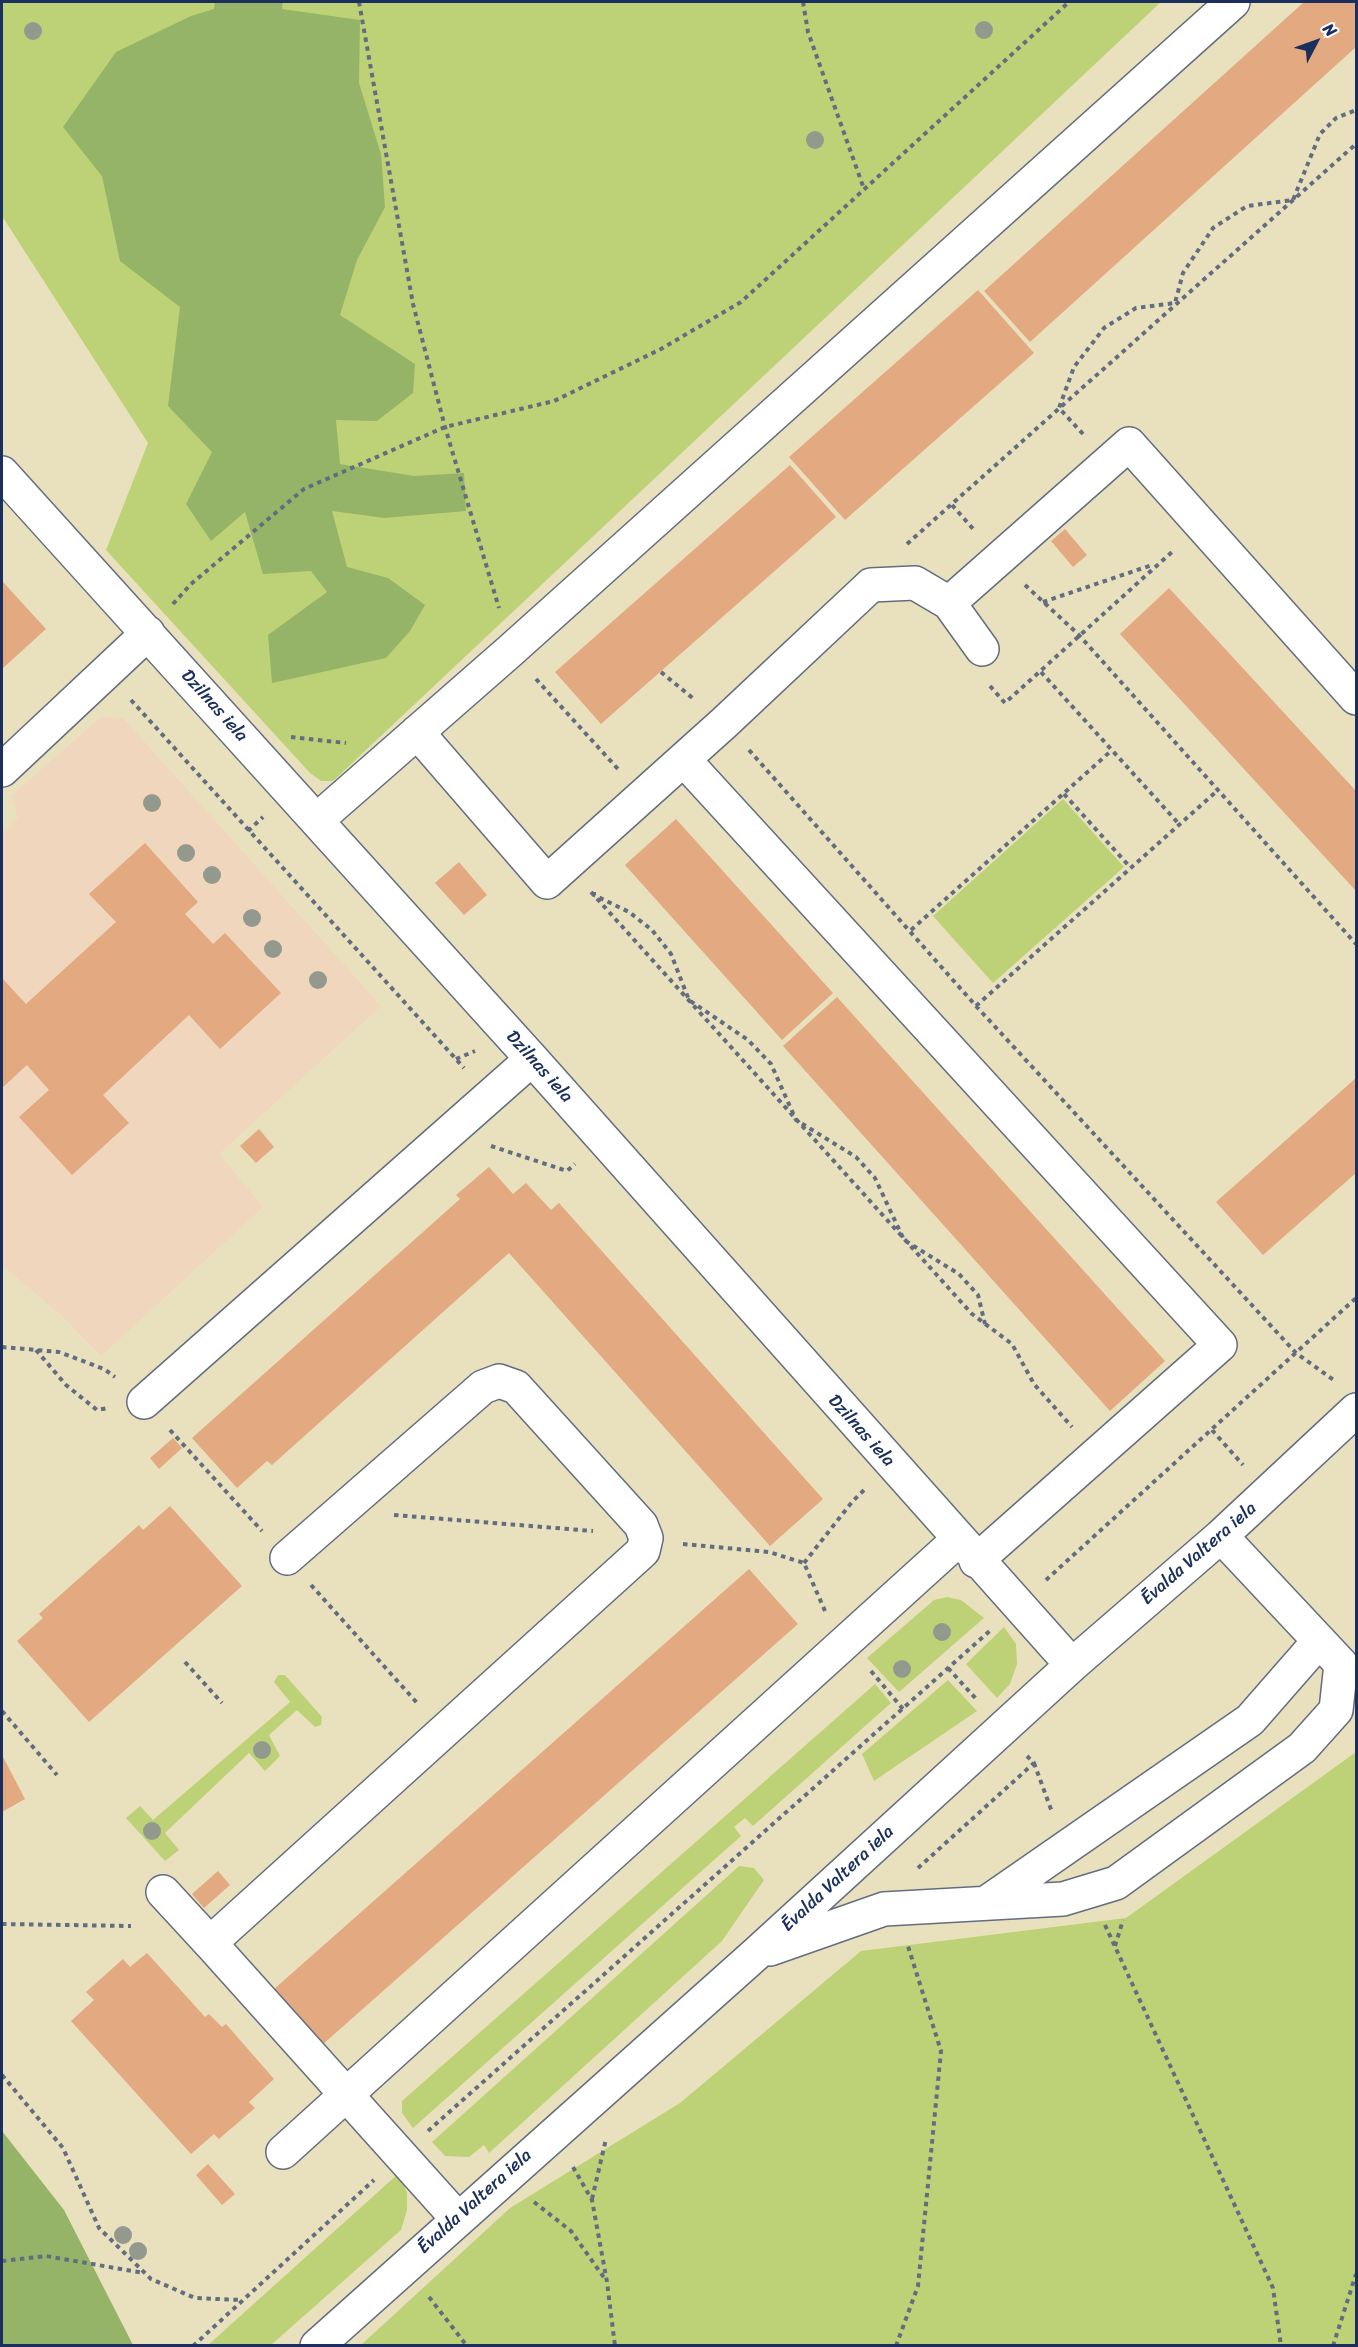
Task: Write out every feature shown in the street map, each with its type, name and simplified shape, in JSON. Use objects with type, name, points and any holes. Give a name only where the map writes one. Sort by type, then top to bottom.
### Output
[{"type":"street","points":[[317,820],[510,651],[1233,2]]},
{"type":"street","points":[[949,603],[1129,444],[1356,698]]},
{"type":"street","name":"Dzilnas iela","points":[[2,473],[532,1059],[967,1550],[1072,1665]]},
{"type":"street","points":[[407,740],[547,882],[724,723],[871,585],[915,583],[949,603],[982,649]]},
{"type":"street","points":[[2,770],[148,633]]},
{"type":"street","points":[[283,2152],[967,1550],[1220,1345],[684,759]]},
{"type":"street","points":[[144,1402],[532,1059]]},
{"type":"street","points":[[210,1943],[642,1551],[646,1538],[641,1525],[516,1387],[499,1381],[483,1387],[287,1558]]},
{"type":"street","name":"Ēvalda Valtera iela","points":[[317,2346],[457,2218],[757,1953],[1072,1665],[1221,1536],[1348,1397]]},
{"type":"street","points":[[757,1953],[884,1908],[1063,1899],[1116,1882],[1302,1749],[1336,1710],[1341,1664],[1221,1536]]},
{"type":"street","points":[[986,1903],[1250,1720],[1319,1641]]},
{"type":"street","points":[[163,1892],[457,2218]]},
{"type":"path","points":[[359,2],[413,304],[445,427],[510,651],[643,796]]},
{"type":"path","points":[[803,2],[808,32],[864,189]]},
{"type":"path","points":[[148,633],[191,584],[304,489],[445,427],[554,401],[661,349],[741,302],[1068,2]]},
{"type":"path","points":[[1293,200],[1320,134],[1336,118],[1356,110]]},
{"type":"path","points":[[871,585],[889,560],[1356,144]]},
{"type":"path","points":[[1175,303],[1183,273],[1214,228],[1247,206],[1293,200]]},
{"type":"path","points":[[1059,408],[1074,367],[1104,328],[1136,308],[1175,303]]},
{"type":"path","points":[[952,505],[1042,603],[1078,634],[1356,944]]},
{"type":"path","points":[[982,649],[986,682],[1005,703],[1041,672],[1078,634],[1178,547]]},
{"type":"path","points":[[1042,603],[1156,564]]},
{"type":"path","points":[[661,672],[724,723],[911,930],[976,1006],[1296,1353],[1348,1397]]},
{"type":"path","points":[[1041,672],[1179,824]]},
{"type":"path","points":[[130,700],[471,1076],[501,1087]]},
{"type":"path","points":[[236,730],[407,740]]},
{"type":"path","points":[[911,930],[1112,750]]},
{"type":"path","points":[[976,1006],[1217,791]]},
{"type":"path","points":[[1064,794],[1131,867]]},
{"type":"path","points":[[566,865],[972,1314],[1012,1344],[1034,1384],[1072,1427],[1080,1430]]},
{"type":"path","points":[[594,895],[596,886]]},
{"type":"path","points":[[594,895],[629,912],[652,930],[671,954],[689,1000],[748,1040],[771,1064],[796,1120],[856,1157],[875,1178],[904,1240],[959,1274],[978,1295],[985,1324]]},
{"type":"path","points":[[489,1146],[567,1172],[578,1162]]},
{"type":"path","points":[[193,2346],[401,2155],[1018,1606],[1356,1298]]},
{"type":"path","points":[[2,1347],[59,1352],[104,1369],[144,1402]]},
{"type":"path","points":[[36,1350],[66,1385],[97,1410],[144,1402]]},
{"type":"path","points":[[804,1563],[852,1502],[867,1487]]},
{"type":"path","points":[[185,1662],[222,1703]]},
{"type":"path","points":[[868,1667],[903,1708]]},
{"type":"path","points":[[2,1711],[57,1775]]},
{"type":"path","points":[[1090,1891],[1273,2288],[1281,2346]]},
{"type":"path","points":[[884,1908],[908,1945],[941,2051],[918,2286],[896,2346]]},
{"type":"path","points":[[2,1924],[131,1926]]},
{"type":"path","points":[[2,2075],[63,2148],[99,2228],[151,2279],[195,2298],[243,2300]]},
{"type":"path","points":[[592,2200],[606,2138]]},
{"type":"path","points":[[570,2163],[592,2200],[607,2282],[615,2346]]},
{"type":"path","points":[[530,2198],[571,2231],[607,2282]]},
{"type":"path","points":[[2,2261],[46,2256],[145,2273]]},
{"type":"path","points":[[406,2265],[467,2346]]},
{"type":"path","points":[[1333,2346],[1356,2274]]},
{"type":"shaded area","points":[[101,717],[123,718],[381,1006],[219,1154],[263,1207],[101,1356],[62,1316],[2,1265],[2,835],[18,819],[11,796]]},
{"type":"green space","points":[[2,2],[1161,2],[333,781],[321,781],[310,773],[106,550],[148,443],[2,216]]},
{"type":"green space","points":[[215,2],[283,2],[282,9],[360,20],[359,83],[381,154],[385,207],[357,260],[340,315],[415,364],[413,393],[377,421],[336,420],[340,464],[414,476],[464,473],[466,511],[384,518],[332,511],[347,567],[388,578],[425,605],[410,631],[386,658],[272,683],[268,635],[327,592],[311,571],[263,574],[245,512],[211,541],[186,504],[212,452],[168,406],[180,307],[120,261],[102,176],[63,127],[116,52],[191,16],[214,9]]},
{"type":"green space","points":[[1063,799],[1124,867],[993,983],[933,916]]},
{"type":"green space","points":[[947,1597],[961,1600],[984,1618],[899,1692],[867,1658],[934,1600]]},
{"type":"green space","points":[[1004,1627],[1016,1644],[1017,1664],[1010,1684],[997,1698],[966,1664]]},
{"type":"green space","points":[[278,1675],[285,1675],[322,1717],[321,1725],[315,1727],[297,1710],[269,1735],[280,1756],[265,1771],[249,1753],[165,1833],[179,1850],[165,1861],[126,1818],[140,1806],[153,1820],[290,1702],[274,1682]]},
{"type":"green space","points":[[948,1680],[977,1711],[874,1781],[862,1754]]},
{"type":"green space","points":[[875,1684],[891,1703],[753,1826],[745,1818],[734,1827],[741,1836],[413,2128],[402,2113],[402,2101]]},
{"type":"green space","points":[[1356,1752],[1356,2345],[361,2345],[510,2208],[680,2103],[861,1951],[1126,1918]]},
{"type":"green space","points":[[739,1866],[754,1868],[764,1880],[722,1941],[489,2153],[484,2145],[469,2157],[445,2156],[432,2142]]},
{"type":"green space","points":[[2,2131],[64,2210],[133,2345],[2,2345]]},
{"type":"green space","points":[[399,2173],[407,2193],[407,2210],[401,2230],[271,2345],[207,2346]]},
{"type":"building","points":[[1304,2],[1356,2],[1356,47],[1030,342],[984,291]]},
{"type":"building","points":[[978,290],[1034,353],[845,520],[789,457]]},
{"type":"building","points":[[790,465],[836,517],[601,724],[555,672]]},
{"type":"building","points":[[1065,529],[1087,555],[1073,567],[1051,541]]},
{"type":"building","points":[[2,583],[46,629],[2,669]]},
{"type":"building","points":[[1169,588],[1356,791],[1356,891],[1120,634]]},
{"type":"building","points":[[676,819],[833,993],[782,1040],[625,865]]},
{"type":"building","points":[[145,843],[198,902],[185,914],[213,944],[225,933],[281,993],[220,1049],[189,1015],[103,1095],[129,1123],[72,1175],[19,1117],[49,1090],[27,1065],[2,1088],[2,978],[26,1004],[116,922],[89,894]]},
{"type":"building","points":[[459,862],[487,895],[464,915],[435,883]]},
{"type":"building","points":[[837,997],[1165,1361],[1110,1411],[783,1046]]},
{"type":"building","points":[[1356,1078],[1356,1173],[1263,1255],[1216,1202]]},
{"type":"building","points":[[259,1129],[274,1147],[256,1163],[240,1146]]},
{"type":"building","points":[[489,1167],[513,1194],[526,1183],[551,1210],[559,1203],[823,1499],[770,1546],[509,1253],[272,1465],[267,1461],[237,1488],[192,1438],[460,1199],[456,1195]]},
{"type":"building","points":[[173,1438],[182,1448],[159,1469],[150,1458]]},
{"type":"building","points":[[170,1506],[242,1586],[89,1722],[17,1641],[43,1618],[39,1614],[139,1525],[143,1530]]},
{"type":"building","points":[[749,1569],[798,1624],[322,2045],[273,1990]]},
{"type":"building","points":[[2,1755],[25,1799],[2,1812]]},
{"type":"building","points":[[218,1871],[230,1885],[204,1908],[192,1894]]},
{"type":"building","points":[[147,1953],[205,2017],[209,2014],[222,2027],[226,2024],[274,2079],[249,2102],[255,2108],[219,2139],[214,2134],[191,2154],[71,2021],[94,2000],[86,1992],[123,1959],[130,1967]]},
{"type":"building","points":[[208,2164],[235,2194],[222,2205],[196,2175]]}]
